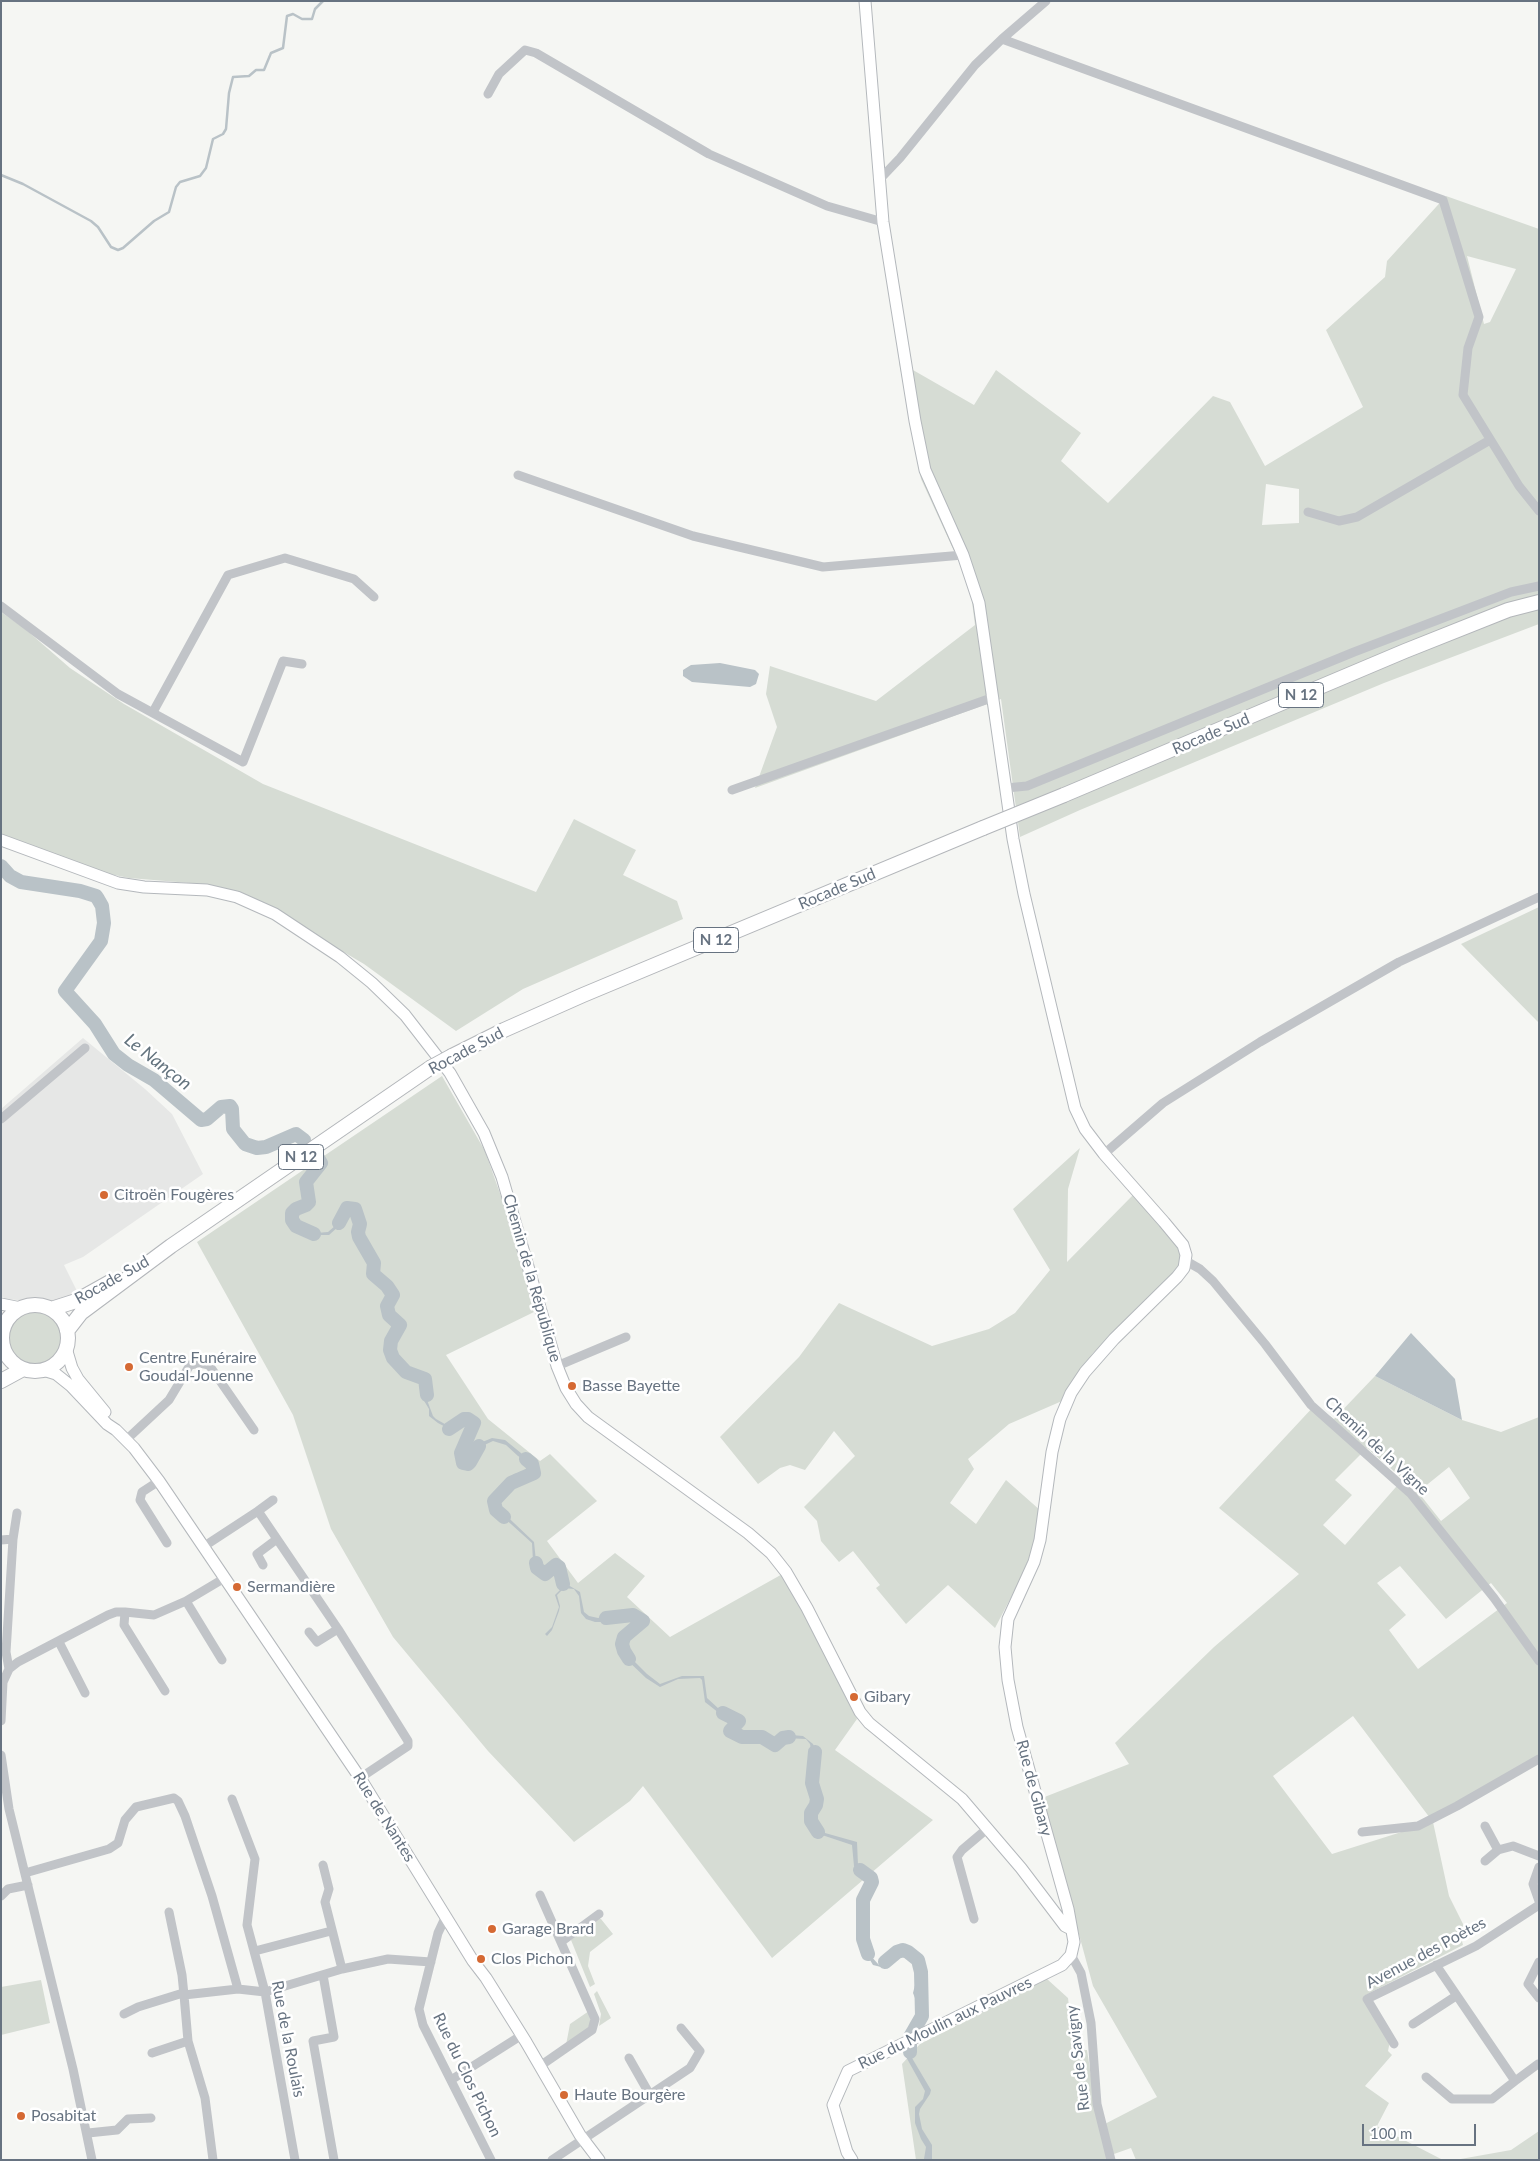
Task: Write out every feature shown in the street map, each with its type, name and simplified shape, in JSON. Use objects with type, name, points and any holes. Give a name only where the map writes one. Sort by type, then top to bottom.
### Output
[{"type":"main road","name":"Rocade Sud","points":[[67,1331],[81,1313],[171,1246],[430,1068],[504,1030],[583,995],[1405,651],[1508,610],[1539,602]]},
{"type":"main road","name":"Rocade Sud","points":[[51,1309],[76,1301],[171,1246]]},
{"type":"main road","points":[[36,1305],[51,1309],[61,1318],[67,1331],[66,1348],[58,1362],[44,1370],[33,1371],[23,1368],[13,1362],[2,1351],[2,1331],[9,1318],[21,1308],[36,1305]]},
{"type":"main road","points":[[1,1381],[23,1368]]},
{"type":"street","points":[[865,1],[883,222],[915,422],[925,470],[963,555],[979,603],[1013,839],[1024,894],[1075,1108],[1085,1129],[1104,1154],[1183,1245],[1186,1261]]},
{"type":"street","points":[[878,178],[881,178],[900,158],[976,65],[1002,39],[1046,1]]},
{"type":"street","points":[[1002,39],[1443,200],[1478,317],[1468,348],[1463,395],[1519,486],[1539,511]]},
{"type":"street","points":[[488,94],[499,74],[525,50],[536,53],[709,154],[828,206],[883,222]]},
{"type":"street","points":[[1308,512],[1338,521],[1357,517],[1490,440]]},
{"type":"street","points":[[518,475],[693,536],[823,567],[963,555]]},
{"type":"street","points":[[154,712],[228,575],[285,558],[354,579],[374,597]]},
{"type":"street","points":[[1006,788],[1027,786],[1354,652],[1511,592],[1539,586]]},
{"type":"street","points":[[1,606],[118,694],[243,762],[282,660],[302,664]]},
{"type":"street","points":[[732,790],[994,697]]},
{"type":"street","name":"Chemin de la République","points":[[1,840],[118,883],[144,887],[207,890],[237,897],[275,914],[340,957],[372,983],[405,1015],[450,1073],[484,1133],[508,1196],[557,1366],[566,1388],[576,1404],[588,1417],[748,1533],[771,1552],[786,1572],[860,1712],[870,1723],[962,1799],[1022,1868],[1065,1926],[1071,1929]]},
{"type":"street","points":[[1104,1154],[1164,1103],[1260,1042],[1399,962],[1539,898]]},
{"type":"street","points":[[1,1119],[85,1048]]},
{"type":"street","name":"Rue de Gibary","points":[[1071,1955],[1074,1942],[1068,1909],[1017,1727],[1008,1680],[1004,1647],[1008,1618],[1034,1562],[1040,1540],[1052,1452],[1060,1419],[1071,1393],[1085,1372],[1114,1339],[1177,1277],[1186,1261]]},
{"type":"street","name":"Chemin de la Vigne","points":[[1186,1261],[1200,1269],[1213,1281],[1311,1405],[1411,1494],[1494,1598],[1539,1661]]},
{"type":"street","points":[[1,1304],[21,1308]]},
{"type":"street","points":[[557,1366],[626,1337]]},
{"type":"street","name":"Rue de Nantes","points":[[66,1348],[72,1368],[78,1379],[114,1422],[116,1430]]},
{"type":"street","points":[[126,1440],[170,1400],[190,1365],[200,1363],[209,1365],[254,1430]]},
{"type":"street","name":"Rue de Nantes","points":[[44,1370],[64,1379],[107,1424],[126,1440],[159,1480],[360,1778],[473,1961],[522,2035],[584,2140],[599,2160]]},
{"type":"street","points":[[159,1480],[142,1492],[140,1500],[167,1543]]},
{"type":"street","points":[[203,1547],[274,1500]]},
{"type":"street","points":[[258,1511],[338,1629],[408,1741],[408,1746],[360,1778]]},
{"type":"street","points":[[9,1669],[6,1652],[13,1538],[17,1513]]},
{"type":"street","points":[[1,1540],[13,1538]]},
{"type":"street","points":[[263,1565],[257,1554],[277,1539]]},
{"type":"street","points":[[1,1721],[3,1682],[9,1669],[18,1662],[59,1642],[108,1614],[125,1612],[154,1615],[186,1601],[224,1579]]},
{"type":"street","points":[[186,1601],[222,1660]]},
{"type":"street","points":[[125,1612],[124,1625],[165,1691]]},
{"type":"street","points":[[309,1632],[317,1642],[338,1629]]},
{"type":"street","points":[[59,1642],[85,1693]]},
{"type":"street","points":[[1,1756],[9,1809],[88,2133],[92,2160]]},
{"type":"street","points":[[1362,1832],[1418,1826],[1539,1759]]},
{"type":"street","points":[[25,1873],[109,1849],[118,1843],[125,1820],[136,1807],[174,1798],[178,1801],[185,1816],[212,1896],[238,1989]]},
{"type":"street","name":"Rue de la Roulais","points":[[232,1799],[255,1859],[247,1925],[265,1992],[294,2160]]},
{"type":"street","points":[[1485,1826],[1498,1850]]},
{"type":"street","points":[[974,1919],[957,1857],[962,1850],[988,1828]]},
{"type":"street","points":[[1485,1861],[1498,1850],[1513,1846],[1539,1856]]},
{"type":"street","points":[[323,1865],[328,1889],[325,1902],[342,1969]]},
{"type":"street","points":[[1539,1867],[1533,1884],[1539,1903]]},
{"type":"street","points":[[1,1896],[8,1889],[28,1885]]},
{"type":"street","points":[[540,1895],[595,2019],[592,2030],[540,2066]]},
{"type":"street","name":"Avenue des Poètes","points":[[1394,2044],[1367,1998],[1476,1946],[1539,1903]]},
{"type":"street","points":[[169,1912],[184,1994],[188,2041],[206,2098],[213,2160]]},
{"type":"street","points":[[562,1942],[599,1914]]},
{"type":"street","name":"Rue du Clos Pichon","points":[[446,1916],[438,1933],[419,2009],[423,2025],[491,2160]]},
{"type":"street","points":[[255,1951],[331,1931]]},
{"type":"street","name":"Rue du Moulin aux Pauvres","points":[[852,2160],[847,2152],[833,2105],[848,2071],[1062,1965],[1071,1955]]},
{"type":"street","name":"Rue de Savigny","points":[[1071,1955],[1081,1973],[1091,2023],[1097,2104],[1111,2160]]},
{"type":"street","points":[[124,2014],[138,2007],[184,1994],[238,1989],[265,1992],[342,1969],[388,1959],[431,1962]]},
{"type":"street","points":[[1539,1962],[1528,1984],[1539,1998]]},
{"type":"street","points":[[1436,1965],[1515,2081]]},
{"type":"street","points":[[323,1975],[334,2037],[313,2041],[334,2160]]},
{"type":"street","points":[[1413,2024],[1456,1996]]},
{"type":"street","points":[[552,2160],[690,2068],[700,2051],[681,2028]]},
{"type":"street","points":[[451,2080],[522,2035]]},
{"type":"street","points":[[152,2053],[188,2041]]},
{"type":"street","points":[[629,2058],[650,2095]]},
{"type":"street","points":[[1426,2077],[1452,2100],[1492,2099],[1538,2064]]},
{"type":"street","points":[[88,2133],[117,2130],[128,2119],[151,2118]]},
{"type":"shaded area","points":[[1446,196],[1539,229],[1539,624],[1384,683],[1020,837],[1001,699],[755,788],[777,727],[766,694],[770,666],[876,701],[975,625],[970,586],[921,479],[899,362],[974,405],[996,370],[1081,433],[1061,461],[1108,503],[1213,396],[1230,402],[1265,466],[1363,407],[1326,330],[1385,277],[1387,261]],"holes":[[[1467,256],[1516,269],[1490,322],[1484,324]],[[1266,484],[1299,489],[1299,523],[1262,525]]]},
{"type":"shaded area","points":[[1,612],[24,628],[70,668],[124,704],[263,784],[536,892],[574,819],[636,850],[623,875],[677,901],[683,919],[523,989],[456,1031],[364,964],[243,893],[202,884],[129,878],[100,872],[1,837]]},
{"type":"shaded area","points":[[720,663],[755,670],[759,674],[756,684],[750,687],[692,682],[683,676],[683,670],[691,665]]},
{"type":"shaded area","points":[[1539,907],[1539,1023],[1461,944]]},
{"type":"shaded area","points":[[83,1038],[172,1114],[203,1174],[83,1257],[64,1265],[78,1293],[57,1303],[5,1299],[1,1296],[1,1109]]},
{"type":"shaded area","points":[[442,1076],[485,1151],[509,1219],[534,1312],[446,1355],[488,1419],[540,1461],[550,1454],[597,1501],[547,1541],[578,1583],[615,1553],[645,1576],[627,1597],[670,1637],[786,1572],[857,1719],[835,1750],[933,1820],[772,1958],[643,1786],[630,1801],[574,1842],[488,1751],[393,1637],[331,1529],[293,1415],[197,1242]]},
{"type":"shaded area","points":[[1080,1148],[1068,1189],[1067,1262],[1133,1195],[1180,1247],[1184,1258],[1179,1270],[1093,1353],[1062,1401],[1009,1424],[968,1459],[974,1469],[950,1503],[976,1524],[1006,1480],[1041,1511],[1033,1548],[1020,1580],[995,1628],[948,1585],[906,1624],[876,1588],[880,1585],[853,1551],[839,1562],[821,1541],[817,1521],[804,1507],[855,1456],[834,1431],[805,1470],[790,1465],[780,1468],[758,1484],[720,1437],[799,1357],[839,1303],[932,1346],[989,1329],[1015,1313],[1050,1270],[1013,1209]]},
{"type":"shaded area","points":[[350,1205],[356,1206],[361,1221],[357,1232],[372,1257],[354,1233],[358,1219],[353,1207],[347,1208],[339,1226],[329,1235],[311,1235],[296,1228],[298,1225],[316,1233],[328,1232],[335,1226],[346,1207]]},
{"type":"shaded area","points":[[372,1257],[375,1262],[373,1274],[383,1280],[394,1294],[387,1303],[390,1315],[402,1323],[394,1331],[390,1340],[393,1355],[409,1372],[424,1375],[427,1400],[436,1419],[450,1427],[465,1417],[453,1431],[429,1416],[429,1409],[423,1399],[422,1377],[409,1378],[386,1354],[384,1341],[398,1323],[386,1316],[384,1301],[391,1293],[383,1283],[371,1277]]},
{"type":"shaded area","points":[[30,1310],[42,1310],[56,1318],[64,1332],[62,1349],[56,1358],[42,1366],[30,1366],[20,1361],[13,1354],[8,1344],[8,1332],[13,1322],[20,1315]]},
{"type":"shaded area","points":[[1411,1333],[1455,1379],[1462,1420],[1375,1376]]},
{"type":"shaded area","points":[[1375,1376],[1462,1420],[1501,1432],[1539,1417],[1539,1759],[1433,1822],[1449,1896],[1464,1926],[1459,1929],[1463,1945],[1364,1996],[1390,2041],[1388,2051],[1392,2055],[1365,2086],[1389,2103],[1377,2126],[1443,2160],[1136,2160],[1131,2148],[1114,2154],[1114,2160],[916,2160],[902,2064],[920,2044],[1047,1979],[1068,1998],[1074,2051],[1087,2050],[1099,2127],[1157,2097],[1093,1986],[1042,1798],[1129,1764],[1115,1743],[1214,1647],[1299,1574],[1219,1508],[1315,1405],[1334,1419]],"holes":[[[1367,1448],[1403,1479],[1345,1545],[1323,1525],[1352,1495],[1335,1480]],[[1449,1467],[1470,1498],[1441,1521],[1418,1492]],[[1400,1566],[1446,1619],[1491,1583],[1507,1603],[1418,1669],[1389,1630],[1406,1615],[1377,1583]],[[1353,1716],[1433,1822],[1332,1854],[1273,1776]]]},
{"type":"shaded area","points":[[469,1416],[476,1423],[463,1443],[460,1455],[464,1461],[470,1463],[475,1449],[480,1443],[492,1438],[505,1440],[532,1462],[535,1468],[534,1473],[514,1479],[494,1498],[494,1504],[534,1542],[536,1561],[540,1570],[549,1572],[553,1563],[559,1563],[563,1582],[580,1592],[584,1612],[589,1616],[598,1618],[628,1611],[644,1619],[623,1637],[623,1648],[647,1674],[660,1684],[682,1676],[704,1676],[707,1698],[719,1709],[740,1719],[730,1729],[744,1735],[762,1735],[775,1744],[784,1735],[791,1735],[803,1736],[813,1744],[817,1753],[812,1778],[818,1801],[810,1813],[812,1825],[825,1833],[857,1842],[858,1865],[873,1878],[871,1887],[863,1897],[863,1940],[869,1954],[879,1965],[883,1964],[901,1948],[910,1950],[919,1959],[922,1972],[922,2014],[921,2019],[909,2033],[909,2038],[907,2039],[906,2032],[913,2025],[920,2011],[913,1993],[918,1973],[907,1951],[901,1950],[881,1967],[873,1965],[867,1955],[861,1938],[861,1893],[869,1887],[870,1879],[854,1866],[852,1845],[822,1835],[809,1826],[808,1810],[815,1799],[809,1777],[813,1758],[810,1744],[806,1739],[784,1738],[777,1747],[760,1736],[748,1739],[725,1731],[735,1718],[719,1713],[705,1702],[702,1680],[700,1678],[678,1679],[660,1687],[646,1678],[625,1658],[619,1647],[618,1639],[623,1631],[638,1619],[629,1613],[606,1622],[595,1622],[586,1619],[581,1613],[579,1596],[574,1589],[564,1588],[557,1595],[560,1606],[559,1611],[552,1630],[547,1636],[545,1634],[552,1627],[559,1607],[555,1595],[563,1587],[558,1567],[554,1566],[548,1576],[540,1575],[533,1561],[532,1543],[491,1506],[491,1498],[514,1474],[532,1470],[530,1463],[518,1456],[506,1445],[493,1441],[478,1448],[475,1464],[472,1469],[468,1471],[462,1468],[457,1458],[459,1447],[461,1438],[471,1426],[472,1421],[465,1417]]},
{"type":"shaded area","points":[[597,1919],[601,1919],[613,1934],[590,1952],[588,1966],[595,1984],[590,1987],[571,1940]]},
{"type":"shaded area","points":[[41,1980],[50,2023],[1,2035],[1,1987]]},
{"type":"shaded area","points":[[597,1991],[611,2018],[599,2026],[601,2014],[594,1994]]},
{"type":"shaded area","points":[[589,2011],[591,2022],[587,2030],[566,2045],[570,2024]]},
{"type":"shaded area","points":[[913,2044],[912,2058],[931,2090],[919,2114],[922,2129],[932,2145],[932,2160],[924,2159],[926,2147],[915,2123],[915,2107],[923,2099],[925,2091],[905,2055],[908,2047]]},
{"type":"shaded area","points":[[1539,2131],[1539,2160],[1455,2160],[1511,2150]]},
{"type":"waterway","points":[[1,175],[23,184],[91,221],[98,227],[111,247],[118,250],[123,248],[154,221],[169,212],[176,187],[180,182],[200,176],[206,168],[213,139],[223,134],[226,129],[229,93],[233,77],[249,76],[256,70],[264,70],[271,53],[283,48],[287,16],[293,14],[302,19],[312,19],[315,9],[323,1]]},
{"type":"waterway","name":"Le Nançon","points":[[1,866],[10,876],[21,882],[80,891],[96,896],[98,899],[102,906],[104,923],[101,941],[65,991],[95,1024],[114,1054],[128,1065],[154,1080],[201,1120],[207,1119],[221,1107],[230,1106],[232,1109],[233,1129],[245,1144],[257,1148],[266,1147],[296,1134],[304,1140]]},
{"type":"waterway","name":"Le Nançon","points":[[314,1234],[296,1226],[292,1220],[292,1213],[309,1202],[306,1182],[321,1163],[318,1158]]},
{"type":"waterway","name":"Le Nançon","points":[[339,1223],[347,1208],[355,1209],[360,1224],[359,1237],[374,1263],[373,1274],[387,1286],[393,1295],[387,1306],[389,1315],[400,1325],[391,1341],[390,1350],[393,1358],[406,1372],[425,1379],[427,1395]]},
{"type":"waterway","name":"Le Nançon","points":[[449,1429],[464,1419],[474,1423],[461,1453],[463,1463],[468,1464],[470,1462],[479,1446]]},
{"type":"waterway","name":"Le Nançon","points":[[504,1517],[496,1510],[494,1501],[511,1483],[534,1473],[532,1464],[526,1459]]},
{"type":"waterway","name":"Le Nançon","points":[[536,1563],[537,1568],[545,1574],[556,1565],[559,1567],[563,1584]]},
{"type":"waterway","name":"Le Nançon","points":[[606,1618],[633,1615],[643,1621],[624,1637],[622,1644],[629,1659]]},
{"type":"waterway","name":"Le Nançon","points":[[723,1713],[739,1721],[730,1731],[742,1737],[762,1737],[775,1745],[783,1738],[789,1737]]},
{"type":"waterway","name":"Le Nançon","points":[[815,1752],[812,1783],[817,1799],[811,1813],[811,1821],[818,1832]]},
{"type":"waterway","name":"Le Nançon","points":[[860,1870],[871,1878],[872,1882],[863,1900],[863,1939],[868,1954]]},
{"type":"waterway","name":"Le Nançon","points":[[885,1962],[897,1952],[903,1950],[918,1960],[921,1972],[922,2016],[910,2037],[910,2052]]},
{"type":"place","name":"Citroën Fougères","points":[[104,1195]]},
{"type":"place","name":"Centre Funéraire Goudal-Jouenne","points":[[129,1367]]},
{"type":"place","name":"Basse Bayette","points":[[572,1386]]},
{"type":"place","name":"Sermandière","points":[[237,1587]]},
{"type":"place","name":"Gibary","points":[[854,1697]]},
{"type":"place","name":"Garage Brard","points":[[492,1929]]},
{"type":"place","name":"Clos Pichon","points":[[481,1959]]},
{"type":"place","name":"Haute Bourgère","points":[[564,2095]]},
{"type":"place","name":"Posabitat","points":[[21,2116]]}]
